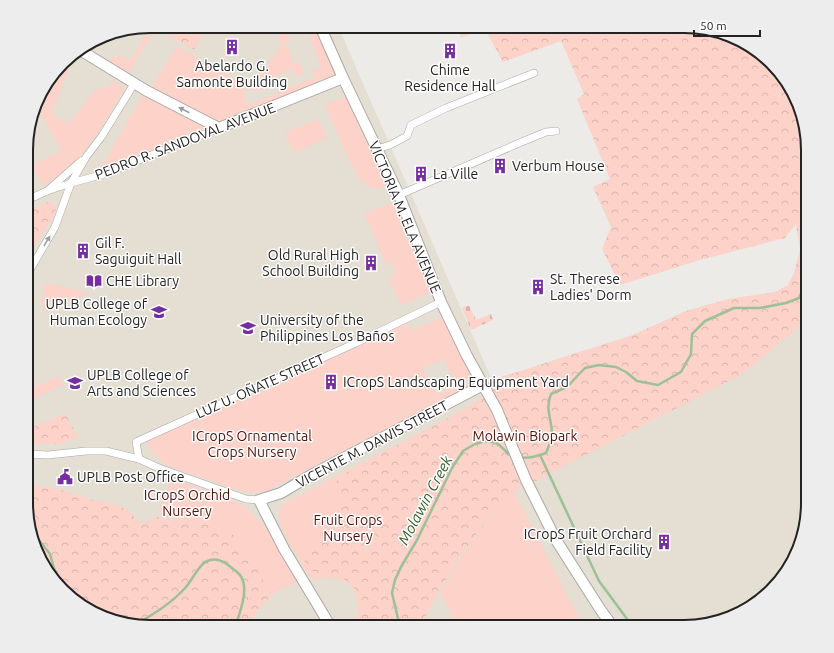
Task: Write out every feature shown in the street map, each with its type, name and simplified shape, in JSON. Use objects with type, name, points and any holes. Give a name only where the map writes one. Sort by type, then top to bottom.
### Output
[{"type":"street","name":"VICTORIA M. ELA AVENUE","points":[[323,33],[399,195],[441,302],[467,356],[497,410],[526,480],[556,540],[608,620]]},
{"type":"street","points":[[85,53],[134,84],[219,128]]},
{"type":"street","points":[[377,149],[407,136],[410,125],[446,108],[534,73]]},
{"type":"street","name":"PEDRO R. SANDOVAL AVENUE","points":[[33,197],[71,183],[104,174],[343,78]]},
{"type":"street","points":[[33,264],[55,227],[71,183],[86,156],[102,136],[134,84]]},
{"type":"street","points":[[399,195],[546,132],[556,131]]},
{"type":"street","name":"PEDRO R. SANDOVAL AVENUE","points":[[47,191],[86,156]]},
{"type":"street","name":"LUZ U. OÑATE STREET","points":[[139,458],[136,442],[358,342],[441,302]]},
{"type":"street","name":"VICENTE M. DAWIS STREET","points":[[259,500],[281,493],[313,474],[483,385]]},
{"type":"street","points":[[33,454],[48,455],[86,451],[106,451],[139,458],[159,468],[246,499],[259,500],[284,549],[327,620]]},
{"type":"shaded area","name":"University of the Philippines Los Baños","points":[[143,33],[341,33],[492,380],[633,335],[686,311],[729,299],[801,286],[801,510],[799,526],[792,548],[777,574],[761,591],[749,600],[729,611],[707,618],[691,620],[143,620],[127,618],[105,611],[85,600],[67,586],[57,574],[42,548],[35,526],[33,510],[33,150],[35,127],[42,105],[53,85],[62,73],[85,53],[98,45],[113,39]]},
{"type":"green space","points":[[147,33],[153,33],[127,75],[87,52],[90,50],[109,62],[113,57],[122,56],[131,60]]},
{"type":"green space","points":[[165,33],[204,33],[194,50]]},
{"type":"green space","points":[[282,33],[290,33],[289,40],[285,42],[294,64],[300,62],[303,74],[296,76],[291,69],[259,83],[260,91],[256,92],[246,87],[253,78],[257,81],[283,44],[277,40]]},
{"type":"green space","points":[[308,33],[322,33],[340,76],[97,175],[143,94],[151,89],[177,46],[236,80],[243,89],[247,106],[315,77],[313,70],[321,67]]},
{"type":"green space","points":[[460,33],[474,33],[461,38]]},
{"type":"green space","name":"Molawin Biopark","points":[[487,33],[691,33],[707,35],[729,42],[761,62],[772,73],[789,98],[799,127],[801,143],[801,325],[743,374],[514,492],[486,522],[461,555],[424,620],[354,620],[358,613],[358,595],[352,584],[341,577],[314,572],[305,563],[304,553],[308,546],[329,529],[340,515],[339,500],[335,486],[338,477],[447,419],[479,400],[490,392],[492,380],[633,335],[686,311],[729,299],[775,292],[788,285],[794,273],[800,250],[796,224],[785,238],[700,260],[620,285],[602,249],[611,227],[593,187],[610,179],[577,99],[584,94],[561,41],[503,62]]},
{"type":"green space","points":[[68,67],[51,114],[69,123],[97,88],[100,89],[108,87],[113,81],[125,88],[100,130],[81,155],[58,176],[43,185],[33,165],[61,151],[40,111],[48,94],[52,92],[54,83]]},
{"type":"green space","points":[[55,82],[52,92],[47,95]]},
{"type":"green space","points":[[346,96],[388,186],[379,189],[372,188],[360,180],[345,151],[325,105]]},
{"type":"green space","points":[[318,119],[327,138],[294,153],[285,133]]},
{"type":"green space","points":[[51,202],[56,207],[55,214],[33,248],[33,208]]},
{"type":"green space","points":[[396,202],[409,230],[406,234],[425,277],[432,281],[436,290],[401,305],[389,280],[393,277],[395,272],[392,262],[386,264],[364,213]]},
{"type":"green space","points":[[47,283],[89,293],[44,313],[42,301],[44,286]]},
{"type":"green space","points":[[469,305],[476,320],[491,314],[493,320],[471,330],[462,308]]},
{"type":"green space","name":"ICropS Ornamental Crops Nursery","points":[[447,315],[472,377],[471,386],[455,399],[439,402],[264,492],[251,493],[238,490],[166,465],[152,451],[146,440],[402,322],[411,327],[413,330]],"holes":[[[444,359],[456,386],[436,395],[423,368]]]},
{"type":"green space","points":[[58,376],[63,385],[33,399],[33,388]]},
{"type":"green space","points":[[65,413],[78,438],[59,444],[40,444],[33,442],[33,427]]},
{"type":"green space","name":"Fruit Crops Nursery","points":[[447,419],[358,613],[357,597],[350,585],[338,579],[332,578],[318,578],[312,580],[286,536],[279,517],[279,511],[284,503]]},
{"type":"green space","name":"ICropS Orchid Nursery","points":[[171,477],[245,506],[267,528],[299,580],[272,595],[244,548],[216,526],[187,523],[158,513]]},
{"type":"green space","points":[[33,485],[58,489],[93,500],[113,504],[129,510],[137,521],[146,523],[156,517],[187,523],[216,526],[233,535],[244,548],[272,595],[257,611],[252,620],[143,620],[120,616],[105,611],[92,604],[67,586],[57,574],[45,555],[35,526],[33,510]]},
{"type":"green space","points":[[514,492],[580,620],[454,620],[440,592],[465,552],[492,515]]},
{"type":"waterway","name":"Molawin Creek","points":[[520,457],[530,457],[546,453],[552,435],[548,409],[551,394],[567,387],[585,368],[599,365],[616,367],[626,372],[637,381],[658,385],[681,372],[691,354],[692,334],[705,321],[734,308],[760,308],[786,303],[799,298],[801,294]]},
{"type":"waterway","name":"Molawin Creek","points":[[398,620],[392,593],[395,580],[417,540],[452,468],[463,451],[475,444],[486,441],[497,443],[509,454],[513,455]]},
{"type":"waterway","points":[[540,455],[599,581],[628,620]]},
{"type":"waterway","name":"Molawin Creek","points":[[40,541],[50,554],[55,570]]},
{"type":"waterway","name":"Molawin Creek","points":[[143,620],[155,613],[181,593],[203,564],[214,559],[225,563],[237,572],[244,584],[244,598],[238,620]]},
{"type":"place","name":"Abelardo G. Samonte Building","points":[[232,47]]},
{"type":"place","name":"Chime Residence Hall","points":[[450,51]]},
{"type":"place","name":"Verbum House","points":[[500,166]]},
{"type":"place","name":"La Ville","points":[[421,174]]},
{"type":"place","name":"Gil F. Saguiguit Hall","points":[[83,251]]},
{"type":"place","name":"Old Rural High School Building","points":[[371,263]]},
{"type":"place","name":"CHE Library","points":[[94,281]]},
{"type":"place","name":"St. Therese Ladies' Dorm","points":[[538,287]]},
{"type":"place","name":"UPLB College of Human Ecology","points":[[159,312]]},
{"type":"place","name":"University of the Philippines Los Baños","points":[[248,328]]},
{"type":"place","name":"ICropS Landscaping Equipment Yard","points":[[331,382]]},
{"type":"place","name":"UPLB College of Arts and Sciences","points":[[75,383]]},
{"type":"place","name":"UPLB Post Office","points":[[65,477]]},
{"type":"place","name":"ICropS Fruit Orchard Field Facility","points":[[664,542]]}]
